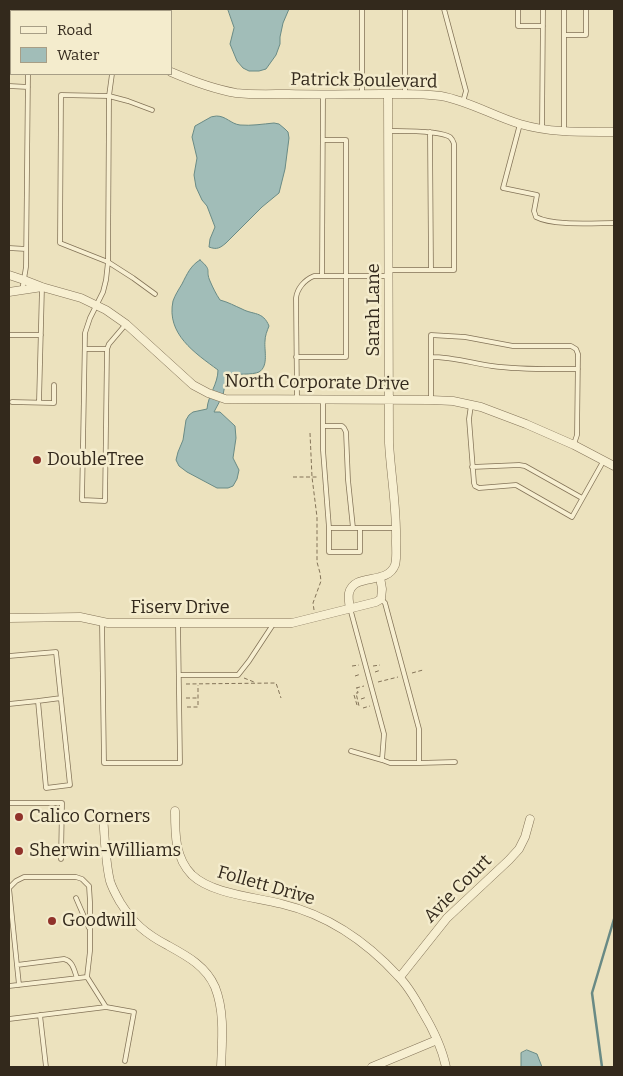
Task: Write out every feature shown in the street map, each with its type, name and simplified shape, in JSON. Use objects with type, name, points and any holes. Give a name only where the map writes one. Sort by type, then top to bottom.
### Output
[{"type":"street","name":"Patrick Boulevard","points":[[172,72],[204,86],[237,93],[441,96],[463,102],[520,124],[542,129],[564,132],[614,132]]},
{"type":"street","name":"Sarah Lane","points":[[380,577],[389,573],[395,564],[397,528],[389,443],[388,94]]},
{"type":"street","name":"North Corporate Drive","points":[[9,275],[98,305],[126,324],[186,380],[208,393],[225,399],[453,401],[471,405],[526,424],[574,445],[614,466]]},
{"type":"street","points":[[9,292],[42,287]]},
{"type":"street","points":[[350,608],[348,595],[355,583],[380,577],[381,599]]},
{"type":"street","name":"Fiserv Drive","points":[[9,618],[80,617],[108,623],[292,623],[376,602],[381,599]]},
{"type":"street","name":"Follett Drive","points":[[175,811],[178,852],[181,862],[192,875],[201,882],[220,890],[296,908],[321,917],[351,934],[375,953],[400,977],[432,1028],[446,1067]]},
{"type":"street","points":[[103,816],[111,883],[127,913],[142,930],[195,962],[209,977],[215,988],[220,1006],[222,1025],[222,1067]]},
{"type":"street","name":"Avie Court","points":[[400,977],[447,918],[519,850],[530,819]]},
{"type":"street","points":[[372,1067],[437,1040]]},
{"type":"lane","points":[[362,9],[362,94]]},
{"type":"lane","points":[[404,9],[405,94]]},
{"type":"lane","points":[[444,9],[466,91],[463,102]]},
{"type":"lane","points":[[518,9],[518,26],[543,26]]},
{"type":"lane","points":[[542,9],[542,129]]},
{"type":"lane","points":[[564,9],[564,132]]},
{"type":"lane","points":[[564,35],[586,35],[586,9]]},
{"type":"lane","points":[[22,291],[26,267],[28,75]]},
{"type":"lane","points":[[112,75],[109,96],[108,262],[103,292],[90,318],[86,333],[82,500],[105,501],[108,350],[109,344],[126,324]]},
{"type":"lane","points":[[9,86],[28,87]]},
{"type":"lane","points":[[152,110],[109,96],[61,95],[60,243],[108,262],[155,294]]},
{"type":"lane","points":[[322,276],[323,95]]},
{"type":"lane","points":[[520,124],[504,188],[538,195],[534,211],[536,217],[542,220],[566,223],[614,223]]},
{"type":"lane","points":[[297,399],[296,298],[299,288],[310,278],[314,276],[454,270],[454,144],[452,139],[448,136],[430,132],[388,131]]},
{"type":"lane","points":[[430,132],[431,270]]},
{"type":"lane","points":[[296,358],[346,357],[346,140],[323,140]]},
{"type":"lane","points":[[9,248],[26,249]]},
{"type":"lane","points":[[39,402],[42,287]]},
{"type":"lane","points":[[9,335],[41,335]]},
{"type":"lane","points":[[431,400],[431,335],[465,337],[513,346],[572,346],[578,354],[577,435],[574,445]]},
{"type":"lane","points":[[85,349],[108,350]]},
{"type":"lane","points":[[431,357],[515,368],[578,369]]},
{"type":"lane","points":[[12,402],[54,402],[54,385]]},
{"type":"lane","points":[[323,400],[323,450],[329,552],[360,552],[360,528]]},
{"type":"lane","points":[[471,405],[469,419],[472,467],[474,483],[479,488],[516,485],[572,517],[604,460]]},
{"type":"lane","points":[[323,426],[342,426],[344,428],[353,528]]},
{"type":"lane","points":[[472,467],[519,464],[582,498]]},
{"type":"lane","points":[[329,528],[397,528]]},
{"type":"lane","points":[[381,599],[385,603],[419,729],[419,762]]},
{"type":"lane","points":[[350,608],[384,734],[382,760]]},
{"type":"lane","points":[[102,622],[104,764],[180,763],[178,623]]},
{"type":"lane","points":[[179,675],[238,675],[249,662],[274,623]]},
{"type":"lane","points":[[9,656],[56,652],[70,785],[46,788],[38,701]]},
{"type":"lane","points":[[9,704],[61,698]]},
{"type":"lane","points":[[351,751],[390,763],[455,762]]},
{"type":"lane","points":[[9,804],[62,803],[61,860]]},
{"type":"lane","points":[[19,985],[9,888],[16,881],[24,877],[76,877],[82,879],[89,886],[90,951],[86,977],[106,1008]]},
{"type":"lane","points":[[76,898],[90,930]]},
{"type":"lane","points":[[17,965],[64,959],[72,963],[77,978]]},
{"type":"lane","points":[[9,986],[86,977]]},
{"type":"lane","points":[[9,1019],[106,1008],[134,1012],[125,1061]]},
{"type":"lane","points":[[40,1015],[46,1067]]},
{"type":"path","points":[[309,619],[314,611],[313,603],[321,581],[317,562],[317,517],[312,477],[310,433]]},
{"type":"path","points":[[293,477],[312,477]]},
{"type":"path","points":[[354,694],[359,706],[356,693],[358,693],[357,688],[423,670]]},
{"type":"path","points":[[247,679],[255,682],[276,683],[281,698]]},
{"type":"path","points":[[179,684],[253,684],[255,682]]},
{"type":"path","points":[[179,707],[198,707],[198,684]]},
{"type":"path","points":[[179,698],[198,698]]},
{"type":"water","points":[[228,9],[289,9],[283,23],[280,44],[276,55],[266,69],[249,71],[243,68],[237,61],[230,44],[234,28]]},
{"type":"water","points":[[217,116],[240,125],[279,124],[288,132],[289,138],[285,169],[279,193],[226,243],[214,248],[209,247],[215,227],[207,206],[196,187],[194,175],[197,158],[192,137],[195,126],[211,117]]},
{"type":"water","points":[[200,260],[208,269],[210,281],[220,300],[261,316],[267,321],[269,326],[265,337],[264,366],[259,372],[253,374],[227,374],[223,395],[214,412],[220,412],[235,426],[236,438],[233,458],[239,470],[233,486],[228,488],[217,488],[187,472],[179,466],[176,460],[183,440],[186,420],[193,412],[207,409],[218,375],[218,370],[184,342],[178,333],[172,313],[176,294],[194,264]]},
{"type":"water","points":[[527,1050],[537,1054],[542,1067],[521,1067],[521,1053]]},
{"type":"waterway","points":[[602,1067],[592,993],[614,919]]},
{"type":"place","name":"DoubleTree","points":[[37,460]]},
{"type":"place","name":"Calico Corners","points":[[19,817]]},
{"type":"place","name":"Sherwin-Williams","points":[[19,851]]},
{"type":"place","name":"Goodwill","points":[[52,921]]}]
